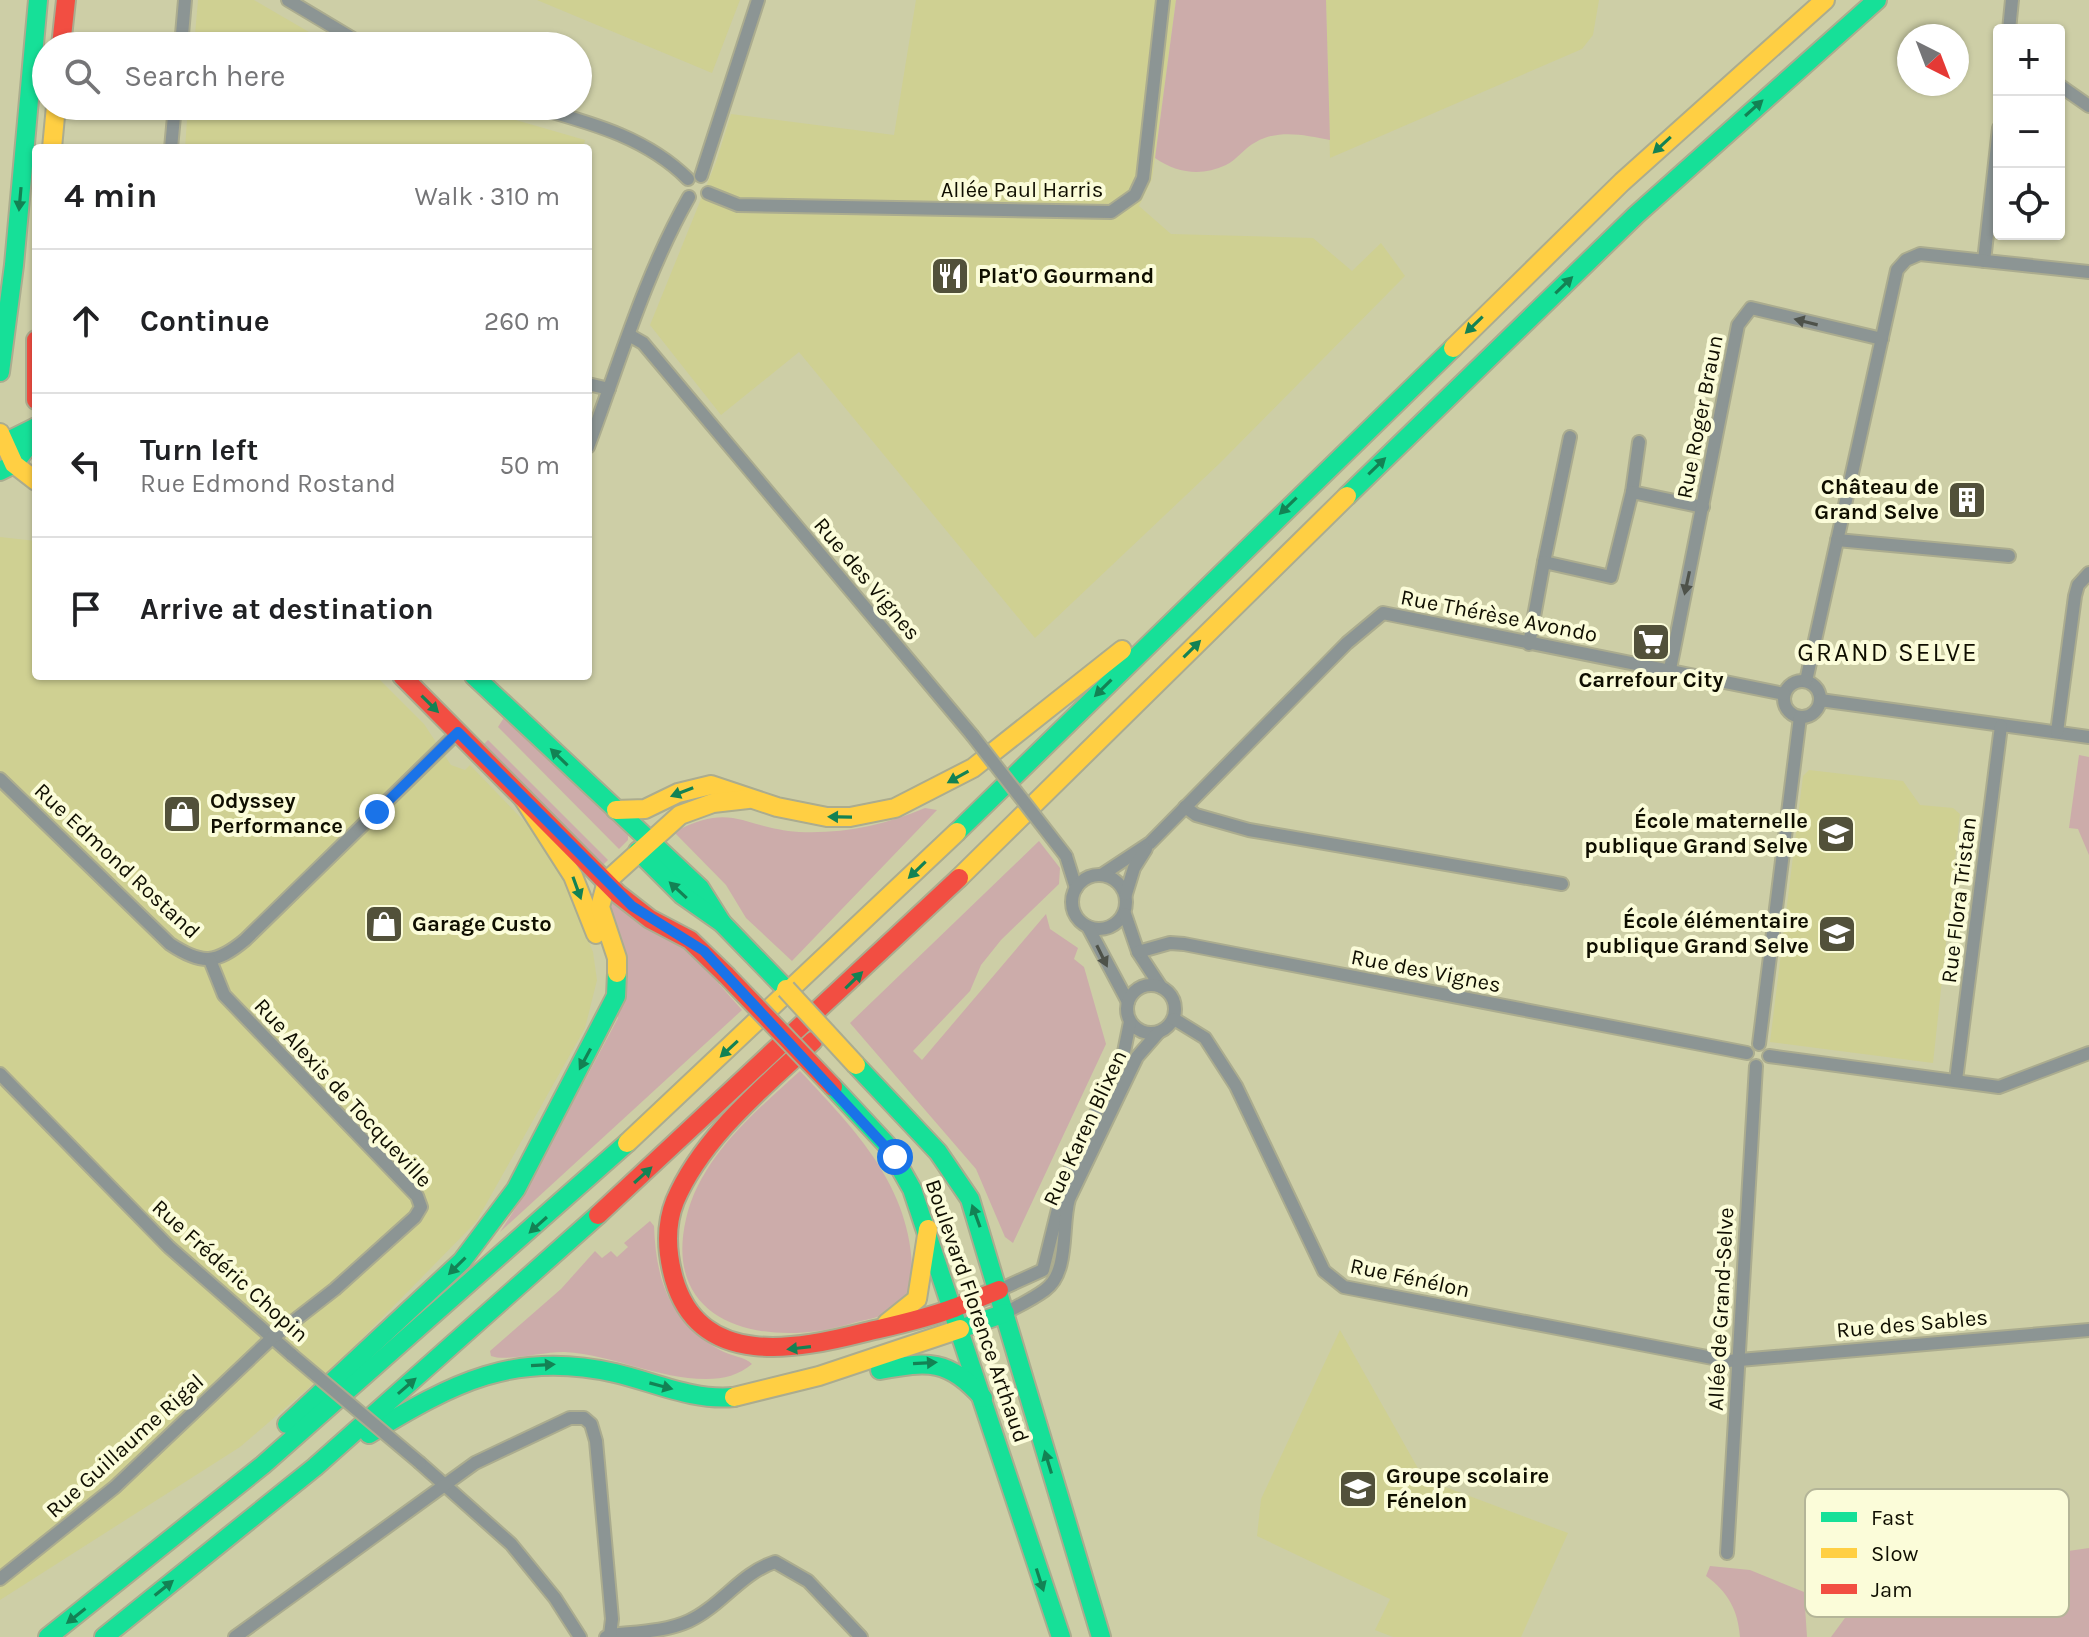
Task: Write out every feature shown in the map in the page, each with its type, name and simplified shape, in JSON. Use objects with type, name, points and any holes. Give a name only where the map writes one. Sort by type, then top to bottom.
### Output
[{"type":"main road","points":[[35,32],[38,0]]},
{"type":"main road","points":[[63,32],[66,0]]},
{"type":"main road","points":[[48,1637],[251,1475],[583,1185],[969,821],[1622,182],[1825,0]]},
{"type":"main road","points":[[104,1637],[315,1467],[683,1139],[1058,784],[1355,487],[1636,215],[1877,0]]},
{"type":"main road","points":[[0,372],[14,265],[32,66]]},
{"type":"main road","points":[[52,144],[55,120]]},
{"type":"main road","points":[[7,468],[1,441],[32,429]]},
{"type":"main road","points":[[7,468],[32,440]]},
{"type":"main road","points":[[7,468],[32,479]]},
{"type":"main road","points":[[616,810],[645,809],[678,793],[711,785],[748,799],[804,813],[850,817],[895,808],[928,794],[973,768],[1218,574]]},
{"type":"main road","name":"Boulevard Florence Arthaud","points":[[406,680],[607,881],[650,919],[697,945],[833,1087],[895,1157],[928,1229],[1061,1637]]},
{"type":"main road","name":"Boulevard Florence Arthaud","points":[[485,680],[616,810],[645,845],[700,888],[722,923],[938,1152],[959,1181],[979,1222],[1012,1347],[1101,1637]]},
{"type":"main road","points":[[999,1290],[954,1308],[811,1347],[776,1350],[747,1346],[715,1332],[694,1313],[678,1290],[668,1253],[671,1214],[694,1168],[754,1098],[1044,818],[1058,784]]},
{"type":"main road","points":[[523,798],[573,876],[600,940],[608,976],[609,1010]]},
{"type":"main road","points":[[103,1594],[462,1261],[516,1189],[616,996],[619,979],[617,958],[600,907],[607,881],[670,821],[694,808],[748,799]]},
{"type":"main road","points":[[874,1330],[902,1314],[917,1299],[928,1229]]},
{"type":"main road","points":[[315,1467],[444,1389],[463,1379],[501,1369],[557,1364],[612,1373],[694,1395],[727,1398],[758,1394],[854,1366],[1005,1313]]},
{"type":"main road","points":[[854,1366],[879,1371],[937,1362],[960,1373],[983,1398]]},
{"type":"street","points":[[182,32],[185,0]]},
{"type":"street","points":[[288,0],[342,32]]},
{"type":"street","points":[[577,120],[619,133],[694,177],[708,183],[708,193],[699,200],[689,197],[685,188],[694,177],[758,0]]},
{"type":"street","name":"Allée Paul Harris","points":[[708,193],[738,205],[1111,212],[1135,195],[1143,178],[1163,0]]},
{"type":"street","points":[[2010,24],[2012,0]]},
{"type":"street","points":[[2065,89],[2089,106]]},
{"type":"street","points":[[171,144],[174,120]]},
{"type":"street","points":[[1984,261],[1994,168]]},
{"type":"street","points":[[592,436],[629,335],[689,197]]},
{"type":"street","points":[[1806,681],[1897,270],[1906,260],[1920,254],[2089,272]]},
{"type":"street","name":"Rue Roger Braun","points":[[1670,669],[1738,325],[1751,308],[1882,339]]},
{"type":"street","name":"Rue des Vignes","points":[[629,335],[643,343],[972,735],[1066,856],[1076,888]]},
{"type":"street","points":[[592,385],[609,389]]},
{"type":"street","points":[[1529,644],[1570,437]]},
{"type":"street","points":[[1544,562],[1611,577],[1632,492],[1639,442]]},
{"type":"street","points":[[1632,492],[1703,507]]},
{"type":"street","points":[[1837,540],[2009,556]]},
{"type":"street","points":[[2057,732],[2075,596],[2078,585],[2089,573]]},
{"type":"street","name":"Rue Thérèse Avondo","points":[[1185,807],[1347,643],[1383,613],[1784,694]]},
{"type":"street","points":[[1806,681],[1816,688],[1820,700],[1814,713],[1800,717],[1787,711],[1784,694],[1792,684],[1806,681]]},
{"type":"street","points":[[1820,700],[2089,737]]},
{"type":"street","points":[[1759,1044],[1800,717]]},
{"type":"street","name":"Rue Flora Tristan","points":[[1956,1080],[2001,726]]},
{"type":"street","name":"Rue Edmond Rostand","points":[[0,779],[170,944],[191,957],[210,960],[227,955],[245,940],[458,732]]},
{"type":"street","points":[[1150,843],[1076,888],[1073,910],[1088,927],[1128,1002],[1130,1022],[1142,1032],[1158,1033],[1174,1019],[1176,1004],[1138,952],[1125,914],[1126,894],[1134,868],[1150,843],[1185,807],[1196,815],[1249,830],[1562,884]]},
{"type":"street","name":"Rue des Vignes","points":[[1066,856],[1098,875]]},
{"type":"street","points":[[1098,875],[1117,881],[1126,894]]},
{"type":"street","points":[[1088,927],[1111,927],[1125,914]]},
{"type":"street","name":"Rue des Vignes","points":[[1138,952],[1170,943],[1184,944],[1747,1053]]},
{"type":"street","name":"Rue Alexis de Tocqueville","points":[[210,960],[224,995],[417,1196],[421,1207],[415,1217],[335,1289],[272,1338]]},
{"type":"street","points":[[1128,1002],[1141,987],[1161,987]]},
{"type":"street","name":"Rue Fénélon","points":[[1174,1019],[1205,1038],[1223,1065],[1331,1280],[1344,1287],[1739,1361]]},
{"type":"street","name":"Rue Karen Blixen","points":[[999,1290],[1037,1276],[1046,1263],[1055,1212],[1065,1181],[1124,1052],[1130,1022]]},
{"type":"street","name":"Rue Karen Blixen","points":[[1005,1313],[1048,1289],[1061,1266],[1064,1218],[1069,1199],[1137,1057],[1158,1033]]},
{"type":"street","points":[[1759,1044],[1767,1048],[1769,1056],[1765,1064],[1756,1066],[1748,1062],[1747,1053],[1751,1046],[1759,1044]]},
{"type":"street","points":[[1769,1056],[1999,1087],[2089,1053]]},
{"type":"street","name":"Allée de Grand-Selve","points":[[1727,1553],[1756,1066]]},
{"type":"street","name":"Rue Frédéric Chopin","points":[[0,1074],[169,1247],[446,1484],[530,1566],[580,1637]]},
{"type":"street","name":"Rue des Sables","points":[[1739,1361],[2089,1330]]},
{"type":"street","name":"Rue Guillaume Rigal","points":[[0,1579],[115,1487],[272,1338]]},
{"type":"street","points":[[235,1637],[475,1463],[570,1418],[584,1418],[591,1424],[597,1455],[608,1636],[659,1630],[690,1621],[742,1580],[775,1562],[808,1581],[861,1637]]},
{"type":"shaded area","points":[[198,0],[254,0],[309,32],[195,32]]},
{"type":"shaded area","points":[[537,0],[740,0],[712,73]]},
{"type":"shaded area","points":[[916,0],[1176,0],[1152,179],[1139,206],[1171,234],[1313,238],[1352,271],[1381,243],[1405,276],[1220,463],[1035,638],[799,352],[721,415],[650,325],[716,162],[731,114],[894,135]]},
{"type":"shaded area","points":[[1176,0],[1326,0],[1330,140],[1292,134],[1265,138],[1252,144],[1226,165],[1198,172],[1181,170],[1155,158]]},
{"type":"shaded area","points":[[1326,0],[1599,0],[1593,35],[1582,49],[1330,158]]},
{"type":"shaded area","points":[[187,120],[516,120],[585,140],[584,144],[185,144]]},
{"type":"shaded area","points":[[0,537],[32,541],[32,680],[380,680],[424,724],[451,765],[465,770],[470,765],[545,843],[556,859],[593,952],[597,980],[585,1028],[476,1222],[340,1361],[240,1447],[0,1600]]},
{"type":"shaded area","points":[[505,716],[628,833],[628,840],[619,849],[498,727]]},
{"type":"shaded area","points":[[488,740],[608,860],[603,865],[482,746]]},
{"type":"shaded area","points":[[2079,755],[2089,757],[2089,855],[2078,829],[2069,828]]},
{"type":"shaded area","points":[[1809,770],[1903,781],[1920,805],[1953,808],[1960,814],[1933,1063],[1770,1042],[1803,776]]},
{"type":"shaded area","points":[[925,808],[937,810],[792,961],[746,918],[726,885],[674,832],[711,818],[725,817],[779,830],[848,830],[879,824]]},
{"type":"shaded area","points":[[1039,841],[1060,868],[1059,884],[1001,940],[981,965],[970,991],[913,1051],[922,1060],[1046,914],[1050,929],[1078,948],[1074,959],[1084,967],[1106,1044],[1013,1243],[1005,1237],[976,1169],[850,1023]]},
{"type":"shaded area","points":[[611,899],[689,950],[742,1010],[500,1232],[522,1198],[618,1018]]},
{"type":"shaded area","points":[[800,1071],[863,1143],[895,1195],[911,1255],[912,1289],[891,1311],[871,1319],[819,1331],[787,1333],[756,1330],[728,1321],[706,1306],[690,1285],[683,1256],[686,1219],[693,1196],[717,1155],[748,1119]]},
{"type":"shaded area","points":[[650,1221],[654,1226],[663,1282],[678,1313],[703,1339],[752,1364],[731,1376],[706,1379],[670,1375],[601,1357],[565,1352],[506,1358],[491,1356],[490,1351],[561,1289],[595,1251],[602,1258],[611,1251],[617,1257],[628,1247],[624,1243]]},
{"type":"shaded area","name":"Groupe scolaire Fénelon","points":[[1340,1330],[1424,1479],[1568,1533],[1521,1637],[1393,1637],[1375,1630],[1390,1599],[1257,1536],[1261,1499]]},
{"type":"shaded area","points":[[2089,1548],[2089,1637],[1831,1637],[1846,1617],[2069,1617],[2069,1551]]},
{"type":"shaded area","points":[[1710,1566],[1750,1570],[1804,1592],[1807,1637],[1740,1637],[1730,1602],[1706,1576]]},
{"type":"traffic: fast","points":[[35,32],[38,0]]},
{"type":"traffic: fast","points":[[1347,496],[1636,215],[1877,0]]},
{"type":"traffic: fast","points":[[0,372],[14,265],[32,66]]},
{"type":"traffic: fast","points":[[957,832],[1453,348]]},
{"type":"traffic: fast","points":[[0,445],[32,429]]},
{"type":"traffic: fast","points":[[0,471],[14,464],[32,441]]},
{"type":"traffic: fast","points":[[478,680],[700,888],[722,923]]},
{"type":"traffic: fast","points":[[638,851],[682,895],[722,923],[786,989]]},
{"type":"traffic: fast","points":[[287,1424],[462,1261],[516,1189],[616,996],[617,973]]},
{"type":"traffic: fast","points":[[856,1065],[938,1152],[970,1199],[1101,1637]]},
{"type":"traffic: fast","points":[[833,1087],[887,1145],[912,1189],[1061,1637]]},
{"type":"traffic: fast","points":[[48,1637],[263,1465],[627,1143]]},
{"type":"traffic: fast","points":[[104,1637],[315,1467],[598,1215]]},
{"type":"traffic: fast","points":[[960,1329],[1005,1313]]},
{"type":"traffic: fast","points":[[880,1370],[912,1365],[937,1366],[959,1376],[983,1398]]},
{"type":"traffic: fast","points":[[369,1434],[457,1386],[515,1369],[579,1367],[615,1373],[689,1394],[734,1397]]},
{"type":"traffic: slow","points":[[1453,348],[1622,182],[1825,0]]},
{"type":"traffic: slow","points":[[52,144],[55,120]]},
{"type":"traffic: slow","points":[[0,433],[14,464],[32,478]]},
{"type":"traffic: slow","points":[[959,878],[1347,496]]},
{"type":"traffic: slow","points":[[616,810],[645,809],[678,793],[711,785],[777,807],[827,817],[850,817],[895,808],[973,768],[1122,650]]},
{"type":"traffic: slow","points":[[523,798],[573,876],[596,934]]},
{"type":"traffic: slow","points":[[617,973],[617,958],[600,907],[607,881],[680,815],[713,803],[748,799]]},
{"type":"traffic: slow","points":[[627,1143],[957,832]]},
{"type":"traffic: slow","points":[[786,989],[856,1065]]},
{"type":"traffic: slow","points":[[887,1323],[917,1299],[928,1229]]},
{"type":"traffic: slow","points":[[734,1397],[819,1376],[960,1329]]},
{"type":"traffic: jam","points":[[63,32],[66,0]]},
{"type":"traffic: jam","points":[[406,680],[618,894],[650,919],[690,940],[726,975]]},
{"type":"traffic: jam","points":[[598,1215],[959,878]]},
{"type":"traffic: jam","points":[[726,975],[833,1087]]},
{"type":"traffic: jam","points":[[813,1041],[718,1134],[701,1155],[675,1201],[668,1230],[670,1260],[674,1279],[687,1308],[706,1328],[729,1340],[755,1346],[783,1347],[840,1338],[954,1308]]},
{"type":"traffic: jam","points":[[954,1308],[999,1290]]},
{"type":"place","name":"Plat'O Gourmand","points":[[950,276]]},
{"type":"place","name":"Château de Grand Selve","points":[[1967,500]]},
{"type":"place","name":"Carrefour City","points":[[1651,642]]},
{"type":"place","name":"Odyssey Performance","points":[[182,814]]},
{"type":"place","name":"École maternelle publique Grand Selve","points":[[1836,834]]},
{"type":"place","name":"Garage Custo","points":[[384,924]]},
{"type":"place","name":"École élémentaire publique Grand Selve","points":[[1837,934]]},
{"type":"place","name":"Groupe scolaire Fénelon","points":[[1358,1489]]},
{"type":"district","name":"GRAND SELVE","points":[[1888,652]]},
{"type":"route","points":[[377,812],[458,732],[618,894],[656,923],[678,932],[704,951],[878,1134],[895,1157]]}]
